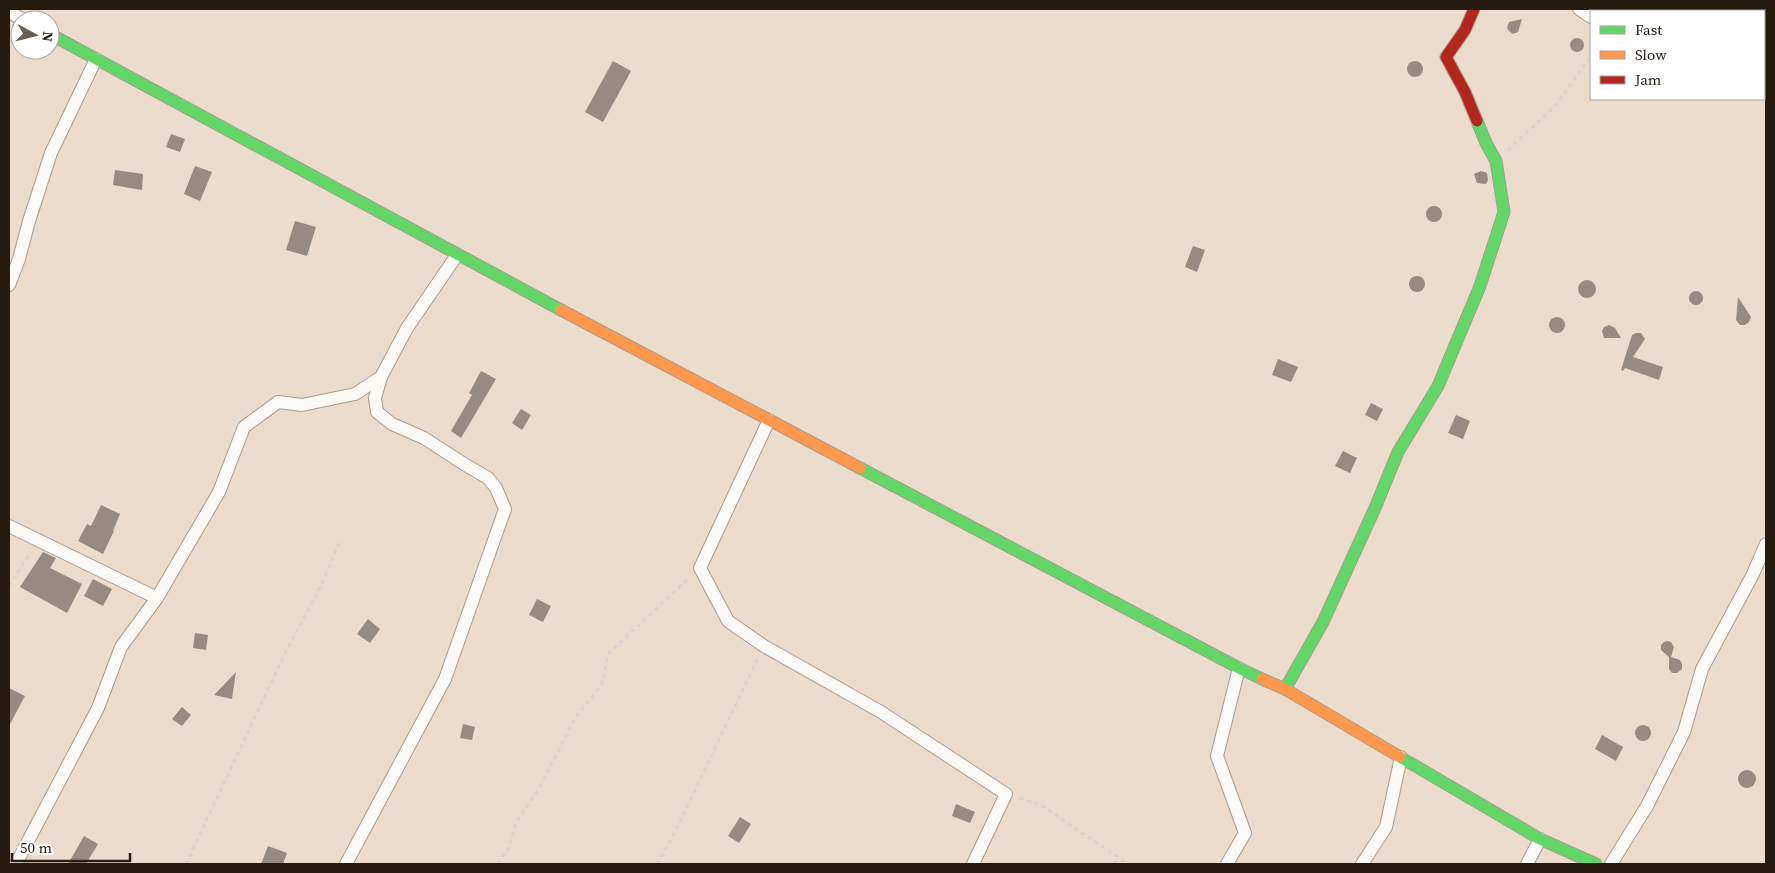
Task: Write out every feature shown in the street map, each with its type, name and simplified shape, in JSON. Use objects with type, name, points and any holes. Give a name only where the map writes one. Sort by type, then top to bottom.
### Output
[{"type":"street","points":[[1285,689],[1323,622],[1375,508],[1398,452],[1438,386],[1480,286],[1504,212],[1496,161],[1486,143],[1465,92],[1446,57],[1465,30],[1474,9]]},
{"type":"street","points":[[1579,9],[1590,16]]},
{"type":"street","points":[[60,39],[456,255],[1239,668],[1285,689],[1540,839],[1596,864]]},
{"type":"street","points":[[9,285],[19,259],[38,190],[51,153],[96,59]]},
{"type":"street","points":[[346,864],[445,680],[505,509],[496,488],[488,478],[424,438],[392,424],[377,412],[375,398],[381,377],[407,328],[456,255]]},
{"type":"street","points":[[16,864],[98,708],[122,647],[156,598],[219,492],[244,427],[278,402],[302,406],[355,394],[381,377]]},
{"type":"street","points":[[769,420],[700,568],[728,620],[764,646],[882,712],[1006,794],[973,864]]},
{"type":"street","points":[[9,526],[156,598]]},
{"type":"street","points":[[1611,864],[1647,806],[1684,732],[1702,669],[1753,574],[1766,544]]},
{"type":"street","points":[[1227,864],[1245,833],[1217,756],[1239,668]]},
{"type":"street","points":[[1362,864],[1386,827],[1401,757]]},
{"type":"street","points":[[1527,864],[1540,839]]},
{"type":"path","points":[[1496,161],[1554,107],[1589,59],[1590,48]]},
{"type":"path","points":[[9,586],[39,540]]},
{"type":"path","points":[[186,864],[287,649],[322,586],[339,543]]},
{"type":"path","points":[[498,864],[508,849],[516,824],[540,787],[575,718],[602,684],[608,654],[700,568]]},
{"type":"path","points":[[657,864],[676,830],[764,646]]},
{"type":"path","points":[[1006,794],[1041,805],[1128,864]]},
{"type":"path","points":[[1115,864],[1117,858]]},
{"type":"building","points":[[1522,19],[1518,32],[1513,34],[1509,31],[1507,28],[1509,22]]},
{"type":"building","points":[[1577,38],[1582,40],[1584,45],[1582,50],[1577,52],[1572,50],[1570,45],[1572,40]]},
{"type":"building","points":[[613,61],[631,71],[603,122],[585,112]]},
{"type":"building","points":[[1412,61],[1418,61],[1423,66],[1421,75],[1412,77],[1407,72],[1407,66]]},
{"type":"building","points":[[171,134],[185,139],[180,152],[166,147]]},
{"type":"building","points":[[195,166],[212,172],[200,201],[184,194]]},
{"type":"building","points":[[115,170],[143,174],[142,190],[113,185]]},
{"type":"building","points":[[1481,171],[1487,173],[1488,180],[1486,184],[1477,183],[1474,174]]},
{"type":"building","points":[[1434,206],[1440,208],[1442,214],[1440,220],[1434,222],[1428,220],[1426,214],[1428,208]]},
{"type":"building","points":[[295,221],[316,227],[307,256],[286,250]]},
{"type":"building","points":[[1193,246],[1205,250],[1197,272],[1185,267]]},
{"type":"building","points":[[1417,276],[1423,278],[1425,284],[1423,290],[1417,292],[1411,290],[1409,284],[1411,278]]},
{"type":"building","points":[[1587,280],[1593,283],[1596,289],[1593,295],[1587,298],[1581,295],[1578,289],[1581,283]]},
{"type":"building","points":[[1693,291],[1699,291],[1703,298],[1699,305],[1693,305],[1689,301],[1689,295]]},
{"type":"building","points":[[1738,297],[1751,317],[1745,325],[1740,325],[1736,320]]},
{"type":"building","points":[[1557,317],[1565,325],[1557,333],[1549,325]]},
{"type":"building","points":[[1609,325],[1615,328],[1621,338],[1604,338],[1602,331],[1604,327]]},
{"type":"building","points":[[1641,333],[1645,339],[1633,357],[1663,367],[1659,380],[1625,368],[1623,371],[1621,370],[1632,335]]},
{"type":"building","points":[[1278,359],[1298,367],[1291,382],[1272,375]]},
{"type":"building","points":[[481,371],[496,379],[461,438],[451,431],[472,395],[469,393]]},
{"type":"building","points":[[1371,403],[1383,409],[1377,421],[1365,415]]},
{"type":"building","points":[[521,409],[531,415],[522,430],[512,423]]},
{"type":"building","points":[[1456,415],[1470,421],[1463,439],[1448,433]]},
{"type":"building","points":[[1343,451],[1357,458],[1350,473],[1335,466]]},
{"type":"building","points":[[101,505],[120,514],[103,554],[78,541],[87,524],[91,526]]},
{"type":"building","points":[[43,552],[56,558],[50,568],[82,584],[67,613],[20,587]]},
{"type":"building","points":[[93,579],[112,589],[103,606],[84,596]]},
{"type":"building","points":[[537,599],[551,606],[543,622],[529,615]]},
{"type":"building","points":[[368,619],[380,629],[370,643],[357,634]]},
{"type":"building","points":[[195,633],[208,635],[206,650],[193,648]]},
{"type":"building","points":[[1667,641],[1671,642],[1674,647],[1671,657],[1680,660],[1682,664],[1682,669],[1677,673],[1672,673],[1669,669],[1669,657],[1661,650],[1661,645]]},
{"type":"building","points":[[236,672],[232,699],[214,695]]},
{"type":"building","points":[[9,688],[25,696],[9,726]]},
{"type":"building","points":[[182,707],[191,715],[182,726],[172,719]]},
{"type":"building","points":[[463,724],[475,727],[472,740],[460,738]]},
{"type":"building","points":[[1643,725],[1651,733],[1643,741],[1635,733]]},
{"type":"building","points":[[1602,735],[1623,747],[1616,761],[1595,749]]},
{"type":"building","points":[[1743,770],[1751,770],[1756,775],[1754,786],[1743,788],[1738,783],[1738,775]]},
{"type":"building","points":[[956,804],[975,812],[970,823],[952,816]]},
{"type":"building","points":[[740,817],[751,824],[739,843],[728,836]]},
{"type":"building","points":[[84,836],[98,844],[86,864],[68,864]]},
{"type":"building","points":[[268,846],[287,853],[283,864],[261,864]]},
{"type":"traffic: fast","points":[[60,39],[561,310]]},
{"type":"traffic: fast","points":[[1285,689],[1323,622],[1375,508],[1398,452],[1438,386],[1480,286],[1504,212],[1496,161],[1477,121]]},
{"type":"traffic: fast","points":[[860,468],[1262,679]]},
{"type":"traffic: fast","points":[[1400,757],[1540,839],[1596,864]]},
{"type":"traffic: slow","points":[[561,310],[860,468]]},
{"type":"traffic: slow","points":[[1262,679],[1285,689],[1400,757]]},
{"type":"traffic: jam","points":[[1474,9],[1465,30],[1446,57],[1465,92],[1477,121]]}]
